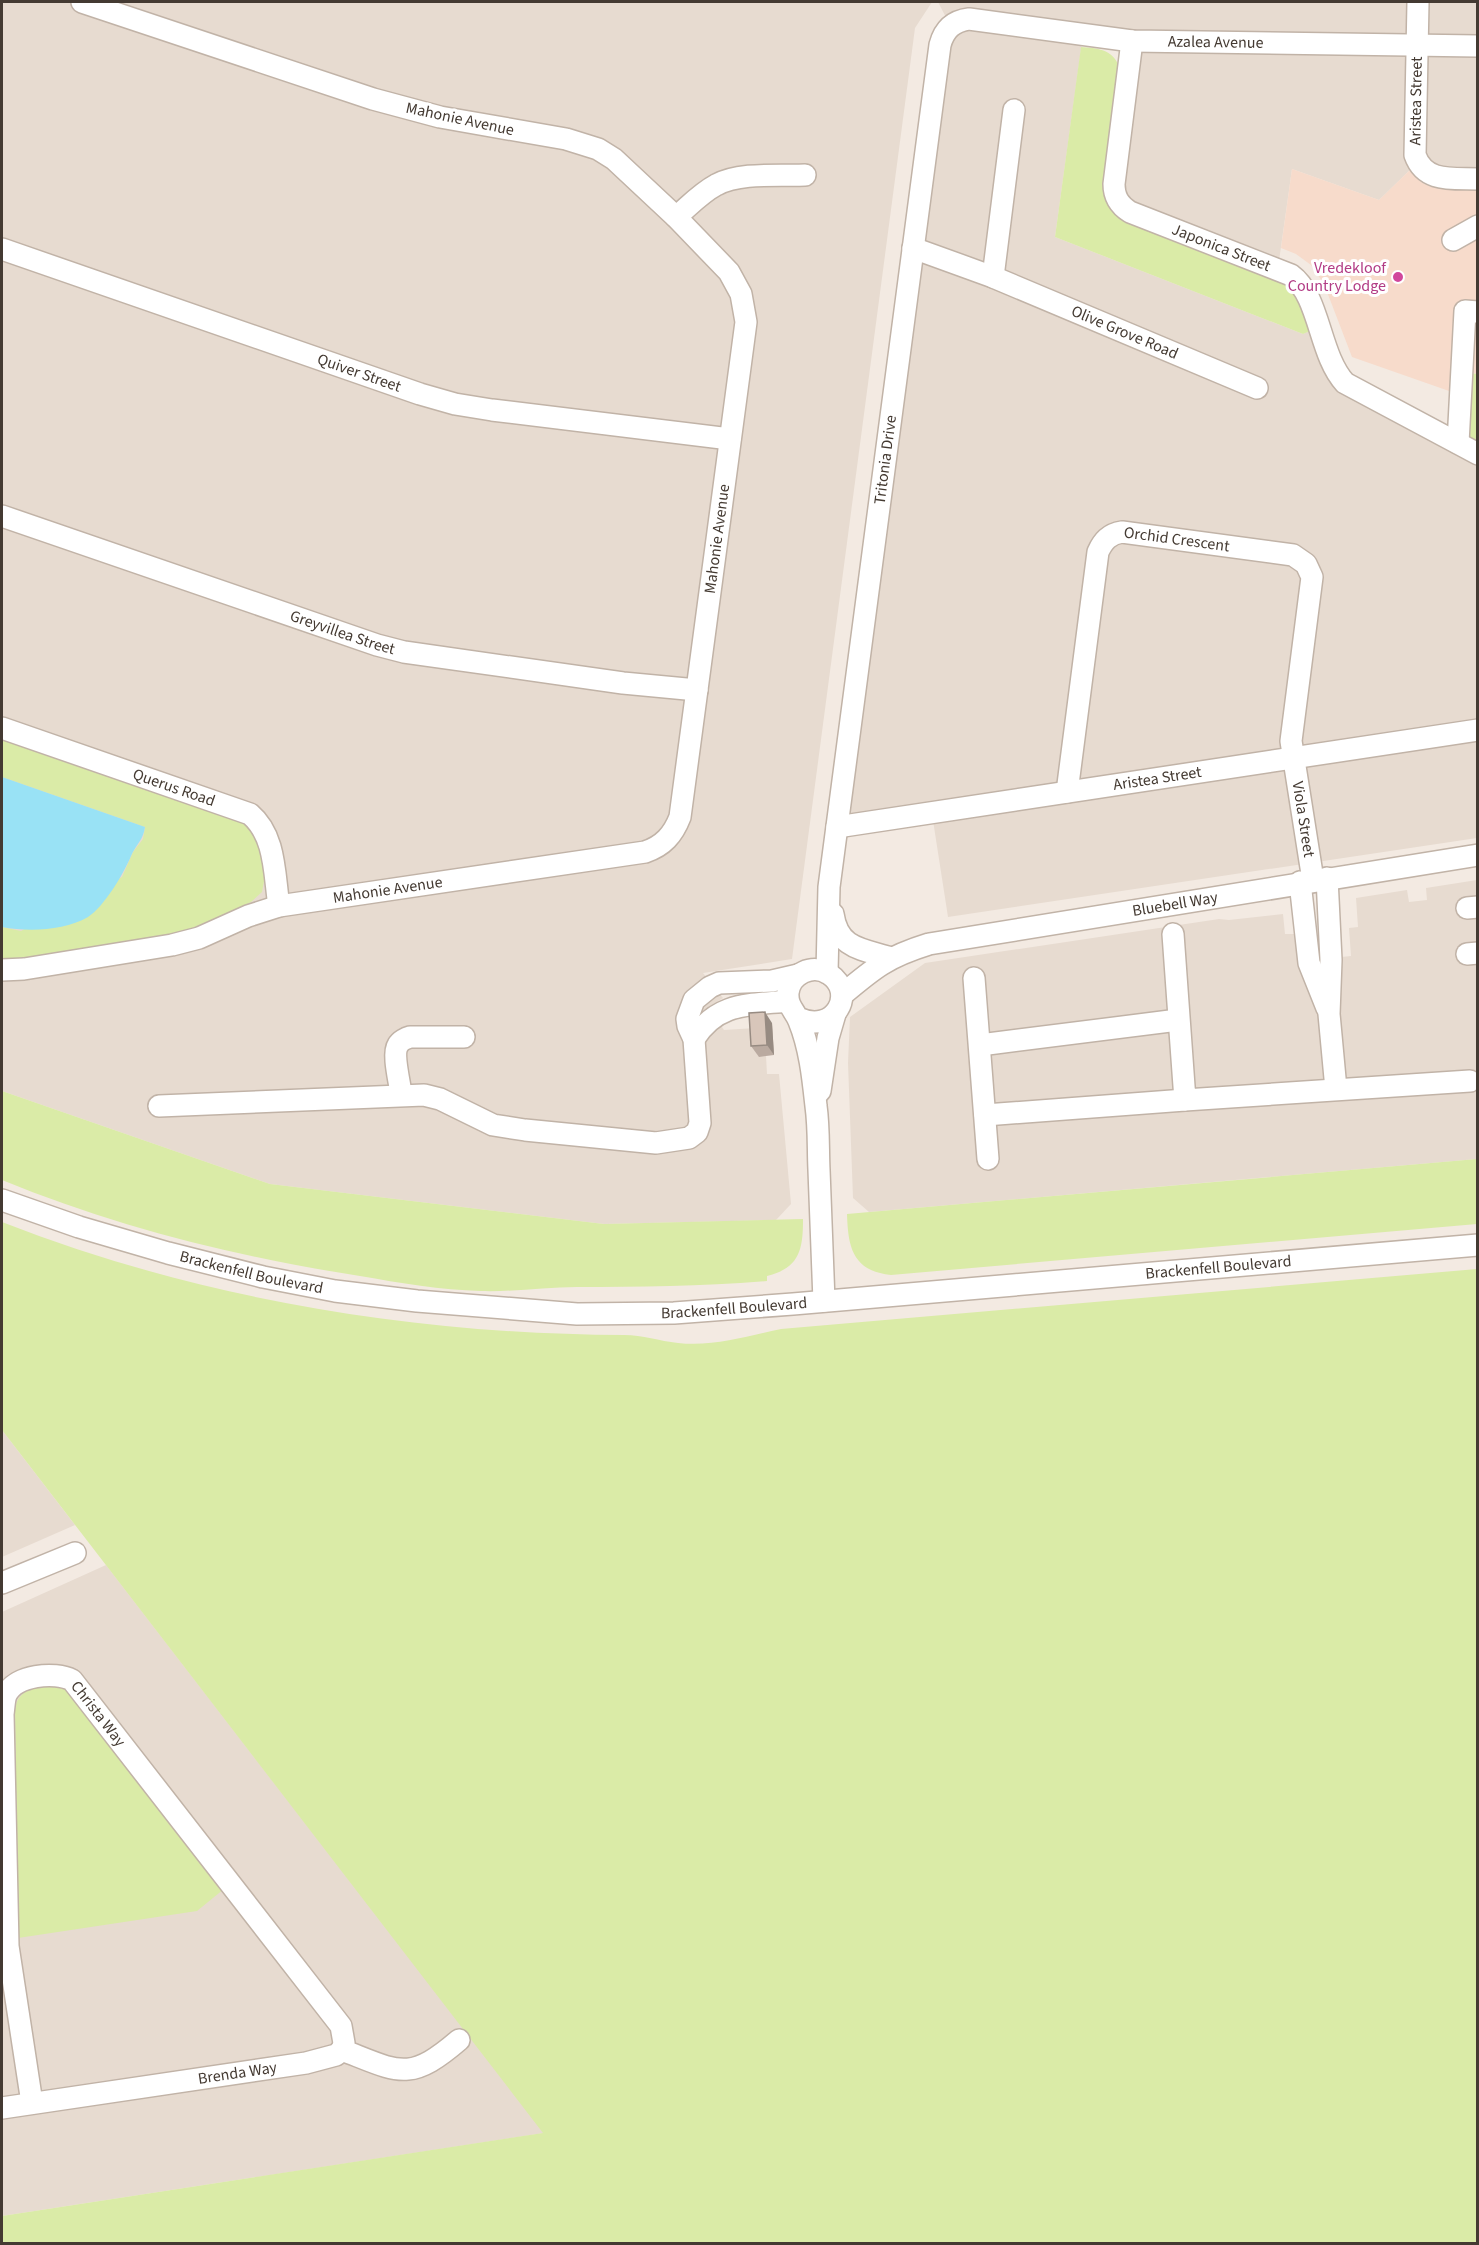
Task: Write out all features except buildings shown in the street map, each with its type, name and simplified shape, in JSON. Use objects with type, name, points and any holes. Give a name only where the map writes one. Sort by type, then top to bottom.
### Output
[{"type":"street","name":"Mahonie Avenue","points":[[2,970],[24,969],[172,945],[199,938],[248,916],[279,906],[645,852],[669,837],[680,817],[746,322],[745,308],[739,288],[729,272],[676,217],[614,159],[598,149],[584,143],[440,117],[373,99],[82,2]]},
{"type":"street","points":[[1417,46],[1418,2]]},
{"type":"street","name":"Azalea Avenue","points":[[956,22],[976,19],[1132,41],[1478,46]]},
{"type":"street","name":"Tritonia Drive","points":[[816,973],[940,45],[945,31],[956,22]]},
{"type":"street","name":"Japonica Street","points":[[1132,41],[1114,184],[1119,203],[1131,212],[1291,275],[1302,286],[1335,370],[1345,383],[1478,454]]},
{"type":"street","name":"Aristea Street","points":[[1417,46],[1414,147],[1417,162],[1422,169],[1435,177],[1478,179]]},
{"type":"street","points":[[993,277],[1014,110]]},
{"type":"street","points":[[676,217],[707,190],[725,181],[737,178],[805,175]]},
{"type":"street","points":[[1454,240],[1478,226]]},
{"type":"street","name":"Olive Grove Road","points":[[914,248],[993,277],[1257,388]]},
{"type":"street","name":"Quiver Street","points":[[2,249],[420,394],[455,404],[730,439]]},
{"type":"street","points":[[1458,443],[1465,311],[1478,312]]},
{"type":"street","name":"Greyvillea Street","points":[[2,516],[377,645],[404,652],[623,683],[697,690]]},
{"type":"street","name":"Orchid Crescent","points":[[1067,792],[1098,552],[1104,540],[1122,532],[1286,554],[1300,558],[1306,564],[1310,570],[1312,584],[1291,741],[1293,758]]},
{"type":"street","name":"Querus Road","points":[[2,728],[250,814],[268,835],[279,906]]},
{"type":"street","name":"Aristea Street","points":[[837,827],[1478,730]]},
{"type":"street","name":"Viola Street","points":[[1293,758],[1313,880],[1309,963],[1329,1014],[1336,1089]]},
{"type":"street","name":"Bluebell Way","points":[[884,962],[929,944],[1478,855]]},
{"type":"street","points":[[828,895],[835,924],[843,939],[884,962]]},
{"type":"street","points":[[1173,934],[1185,1100]]},
{"type":"street","points":[[159,1106],[423,1095],[440,1099],[493,1125],[656,1143],[684,1139],[697,1132],[700,1123],[694,1039],[688,1026],[688,1014],[694,1000],[719,983],[772,981],[884,962]]},
{"type":"street","points":[[694,1039],[707,1022],[724,1011],[743,1005],[793,1010],[808,1022],[818,1023],[827,1020],[838,1005],[884,962]]},
{"type":"street","points":[[817,1109],[828,1038],[838,1005],[839,984],[816,973],[791,982],[788,992],[806,1041],[817,1109],[824,1302]]},
{"type":"street","points":[[974,978],[988,1159]]},
{"type":"street","points":[[980,1045],[1178,1020]]},
{"type":"street","points":[[401,1095],[397,1045],[410,1037],[464,1037]]},
{"type":"street","points":[[985,1114],[1475,1081]]},
{"type":"street","name":"Brackenfell Boulevard","points":[[2,1200],[79,1227],[263,1277],[335,1291],[417,1301],[577,1314],[674,1313],[824,1302],[1478,1245]]},
{"type":"street","points":[[2,1583],[75,1553]]},
{"type":"street","name":"Christa Way","points":[[32,2103],[8,1946],[3,1714],[6,1694],[14,1685],[25,1679],[62,1675],[72,1680],[341,2026],[344,2043],[342,2050]]},
{"type":"street","points":[[342,2050],[388,2068],[414,2069],[436,2060],[459,2040]]},
{"type":"street","name":"Brenda Way","points":[[2,2108],[306,2062],[336,2055],[342,2050]]},
{"type":"shaded area","points":[[2,2],[932,2],[915,28],[792,959],[703,973],[723,998],[708,1007],[724,1030],[756,1028],[758,1056],[766,1056],[767,1074],[779,1074],[791,1204],[776,1220],[604,1224],[270,1184],[2,1091]]},
{"type":"shaded area","points":[[938,2],[1477,2],[1477,177],[1418,162],[1379,200],[1292,169],[1278,268],[1120,202],[1133,42],[1083,35],[1055,237],[1303,334],[1317,327],[1333,370],[1477,455],[1477,838],[948,917],[932,814],[839,828],[951,27]]},
{"type":"shaded area","name":"Vredekloof Country Lodge","points":[[1292,169],[1379,200],[1410,170],[1421,182],[1431,187],[1477,189],[1478,374],[1472,373],[1469,398],[1352,357],[1324,284],[1311,265],[1296,254],[1281,248]]},
{"type":"shaded area","points":[[1477,880],[1477,1159],[869,1212],[853,1198],[848,1063],[850,1017],[925,963],[1219,919],[1283,914],[1285,934],[1296,934],[1298,946],[1320,944],[1322,959],[1351,956],[1349,928],[1358,927],[1356,898],[1407,890],[1409,902],[1427,900],[1426,888]]},
{"type":"shaded area","points":[[2,1430],[75,1525],[2,1557]]},
{"type":"shaded area","points":[[106,1565],[544,2133],[2,2216],[2,1612]]},
{"type":"green space","points":[[1081,47],[1108,53],[1119,66],[1106,196],[1275,277],[1291,288],[1298,299],[1310,331],[1303,334],[1055,237]]},
{"type":"green space","points":[[1471,373],[1477,374],[1477,443],[1466,437]]},
{"type":"green space","points":[[2,738],[246,822],[261,846],[265,876],[262,892],[251,902],[191,931],[157,939],[2,962],[2,927],[21,931],[122,877],[133,852],[143,839],[145,827],[2,777]]},
{"type":"green space","points":[[2,1091],[270,1184],[604,1224],[803,1219],[802,1239],[793,1262],[787,1268],[767,1276],[767,1281],[672,1286],[565,1287],[481,1291],[421,1286],[269,1260],[133,1226],[2,1180]]},
{"type":"green space","points":[[1477,1159],[1477,1224],[891,1275],[878,1273],[860,1262],[851,1246],[849,1236],[847,1214]]},
{"type":"green space","points":[[2,1222],[77,1249],[152,1272],[307,1307],[465,1328],[631,1335],[691,1344],[730,1340],[781,1329],[1477,1269],[1477,2243],[2,2243],[2,2216],[543,2133],[2,1430]]},
{"type":"green space","points":[[51,1684],[64,1685],[224,1889],[197,1911],[18,1938],[15,1709],[23,1693]]},
{"type":"water","points":[[2,777],[145,827],[141,839],[113,889],[88,917],[57,928],[23,930],[2,927]]},
{"type":"place","name":"Vredekloof Country Lodge","points":[[1398,277]]}]
